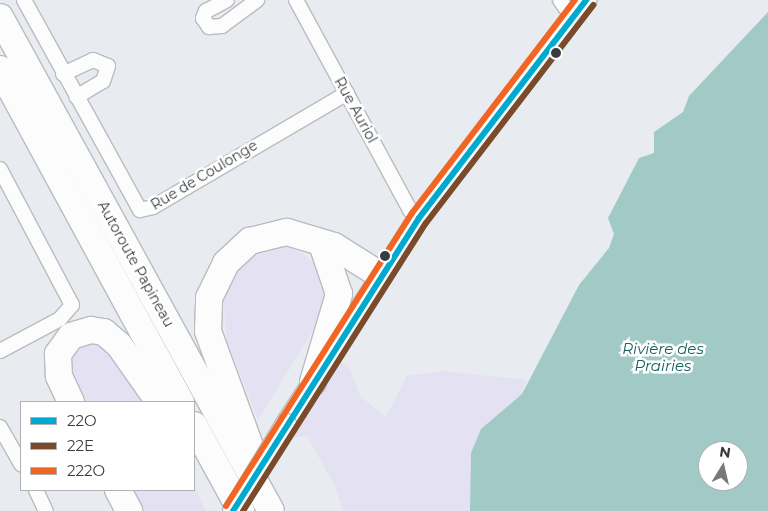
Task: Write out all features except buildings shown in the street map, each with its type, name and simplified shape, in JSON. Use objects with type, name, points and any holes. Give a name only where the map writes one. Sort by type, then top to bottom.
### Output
[{"type":"highway","name":"Autoroute Papineau","points":[[0,17],[272,511]]},
{"type":"highway","name":"Autoroute Papineau","points":[[0,69],[180,401]]},
{"type":"highway","points":[[272,511],[211,342],[209,298],[226,263],[255,239],[288,232],[322,244],[334,246],[380,275]]},
{"type":"highway","points":[[312,382],[338,294],[322,244]]},
{"type":"highway","points":[[71,401],[59,376],[58,354],[71,336],[91,330],[104,332],[119,346],[158,401]]},
{"type":"highway","points":[[195,427],[240,511]]},
{"type":"highway","points":[[195,445],[224,481]]},
{"type":"highway","points":[[119,491],[130,511]]},
{"type":"street","name":"Rue de Coulonge","points":[[24,0],[134,204],[143,210],[347,93]]},
{"type":"street","points":[[227,0],[206,11],[203,18],[209,27],[222,26],[257,0]]},
{"type":"street","name":"Rue Auriol","points":[[296,0],[410,210],[419,218]]},
{"type":"street","points":[[560,0],[572,17]]},
{"type":"street","points":[[233,511],[312,382],[380,275],[419,218],[586,0]]},
{"type":"street","points":[[63,74],[93,60],[108,66],[103,81],[76,97]]},
{"type":"street","points":[[0,169],[72,305],[60,319],[0,352]]},
{"type":"street","points":[[0,427],[20,462]]},
{"type":"street","points":[[36,491],[46,511]]},
{"type":"shaded area","points":[[285,246],[302,253],[322,270],[327,282],[325,311],[258,420],[227,341],[223,301],[226,284],[251,253]]},
{"type":"shaded area","points":[[83,342],[99,342],[141,401],[84,401],[70,372],[71,354]]},
{"type":"shaded area","points":[[340,360],[350,369],[360,396],[386,417],[407,376],[443,371],[526,380],[522,394],[481,429],[471,453],[470,511],[343,511],[335,486],[307,436],[294,437]]},
{"type":"shaded area","points":[[195,488],[206,511],[144,511],[133,491],[195,491]]},
{"type":"water","name":"Rivière des Prairies","points":[[768,12],[768,511],[470,511],[471,453],[481,429],[522,394],[579,285],[609,248],[614,234],[608,218],[639,158],[654,153],[654,132],[683,112],[689,96]]},
{"type":"transit line","name":"222O","points":[[226,506],[412,213],[575,0]]},
{"type":"transit line","name":"22O","points":[[233,511],[419,218],[586,0]]},
{"type":"transit line","name":"22E","points":[[243,511],[426,223],[593,5]]}]
